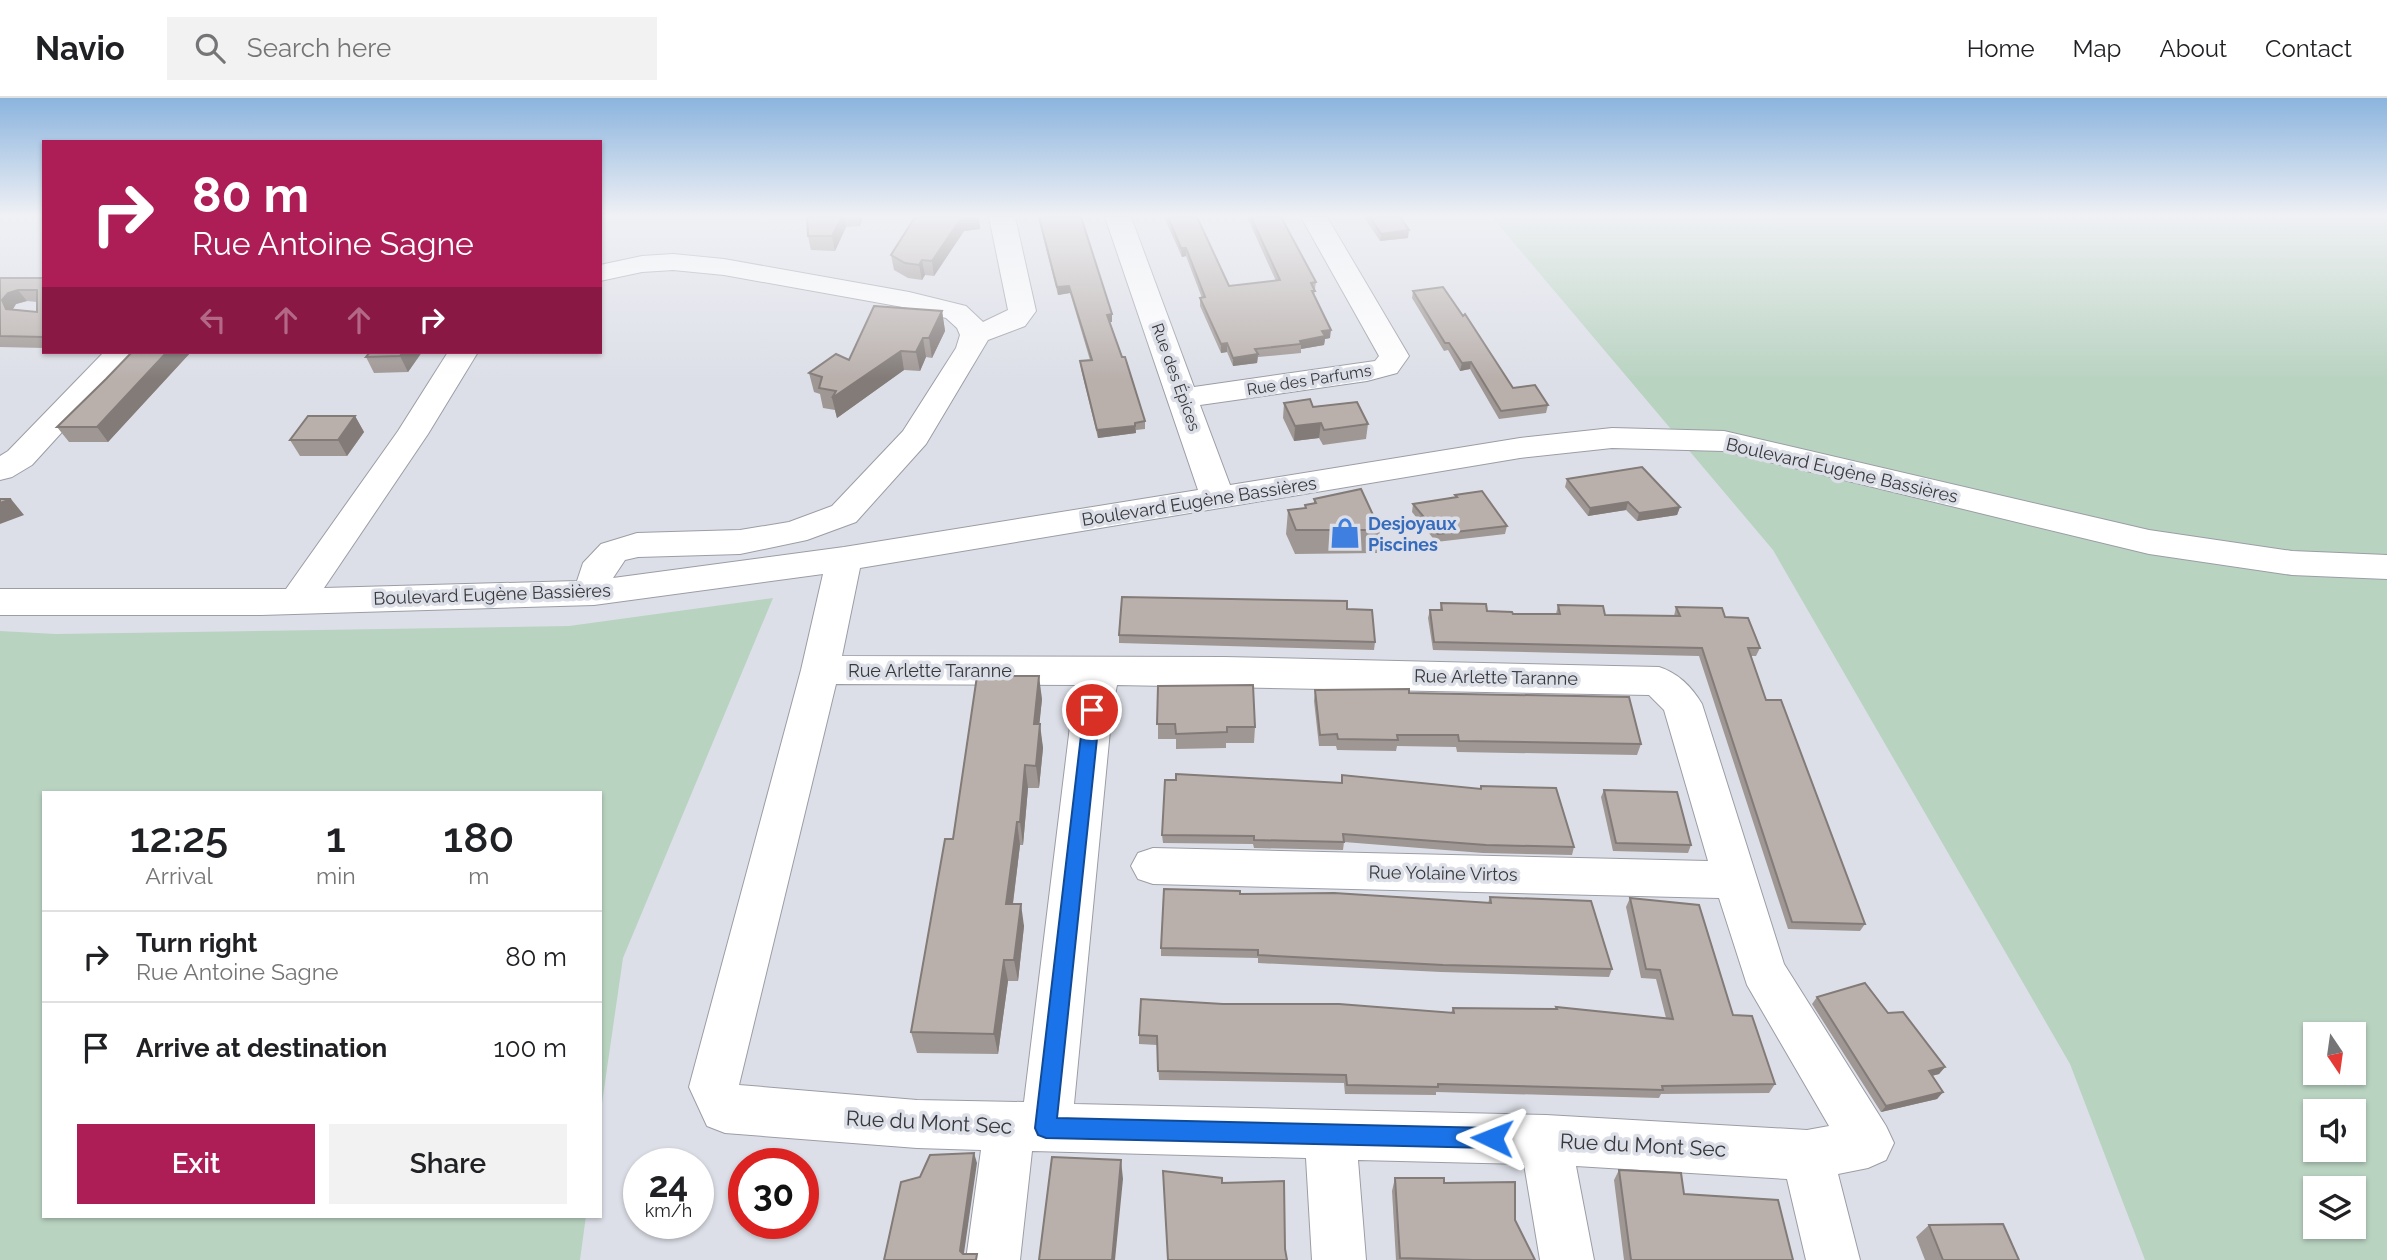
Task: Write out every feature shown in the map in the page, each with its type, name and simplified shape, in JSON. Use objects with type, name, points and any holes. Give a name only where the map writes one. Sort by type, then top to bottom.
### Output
[{"type":"street","points":[[594,593],[596,572],[613,552],[637,545],[740,542],[795,532],[844,514],[915,437],[971,348],[975,335],[971,324],[956,312],[909,300],[748,271]]},
{"type":"street","points":[[975,335],[1015,320],[1022,311],[1014,271]]},
{"type":"street","name":"Rue des Épices","points":[[1138,271],[1218,498]]},
{"type":"street","name":"Rue des Parfums","points":[[1185,398],[1386,367],[1394,356],[1346,271]]},
{"type":"street","points":[[0,470],[20,458],[118,354]]},
{"type":"street","points":[[296,601],[412,434],[462,354]]},
{"type":"street","name":"Boulevard Eugène Bassières","points":[[0,602],[296,601],[594,593],[844,559],[1520,448],[1612,438],[1724,441],[2150,542],[2292,563],[2387,566]]},
{"type":"street","name":"Rue du Mont Sec","points":[[844,559],[820,670],[714,1087],[725,1109],[917,1124],[1546,1140],[1807,1155],[1868,1143]]},
{"type":"street","name":"Rue Arlette Taranne","points":[[820,670],[1100,671],[1659,681],[1682,704],[1733,880],[1763,971],[1868,1143]]},
{"type":"street","points":[[993,1260],[1028,1127],[1100,671]]},
{"type":"street","name":"Rue Yolaine Virtos","points":[[1153,866],[1733,880]]},
{"type":"street","points":[[1330,1133],[1339,1260]]},
{"type":"street","points":[[1546,1140],[1567,1260]]},
{"type":"street","points":[[1807,1155],[1833,1260]]},
{"type":"green space","points":[[1538,271],[2387,271],[2387,1260],[2145,1260],[2070,1064],[1773,550]]},
{"type":"green space","points":[[773,598],[623,958],[602,1103],[602,791],[42,791],[42,1218],[586,1218],[580,1260],[0,1260],[0,631],[56,634],[569,626]]},
{"type":"building","points":[[1053,271],[1098,271],[1112,314],[1107,315],[1122,357],[1125,357],[1145,421],[1135,423],[1135,426],[1097,430],[1080,361],[1092,360],[1069,286],[1057,287]]},
{"type":"building","points":[[1195,271],[1222,271],[1229,286],[1280,280],[1276,271],[1310,271],[1316,282],[1311,283],[1315,291],[1312,291],[1331,330],[1322,331],[1325,336],[1300,341],[1301,344],[1255,349],[1258,354],[1233,358],[1227,343],[1221,344],[1200,298],[1205,297]]},
{"type":"building","points":[[0,278],[42,278],[42,337],[0,336]],"holes":[[[18,290],[37,290],[37,312],[6,309],[2,300],[8,293]]]},
{"type":"building","points":[[1443,287],[1463,316],[1465,314],[1513,388],[1535,385],[1548,405],[1501,411],[1471,362],[1462,363],[1449,343],[1445,343],[1413,291]]},
{"type":"building","points":[[874,306],[942,311],[929,338],[923,338],[916,352],[901,351],[832,398],[836,391],[819,388],[822,377],[809,373],[836,354],[849,360]]},
{"type":"building","points":[[130,354],[165,354],[97,427],[57,427]]},
{"type":"building","points":[[368,354],[402,354],[400,356],[366,357]]},
{"type":"building","points":[[1310,399],[1313,407],[1357,402],[1368,424],[1324,430],[1321,423],[1295,426],[1284,403]]},
{"type":"building","points":[[308,416],[355,416],[338,440],[290,440]]},
{"type":"building","points":[[1642,467],[1680,507],[1639,513],[1628,502],[1590,508],[1567,479]]},
{"type":"building","points":[[1361,489],[1380,530],[1296,530],[1288,510],[1306,508],[1305,505],[1316,503],[1314,499]]},
{"type":"building","points":[[1482,491],[1507,526],[1438,534],[1413,504],[1457,497],[1455,495]]},
{"type":"building","points":[[1122,597],[1347,601],[1347,609],[1372,610],[1375,642],[1119,635]]},
{"type":"building","points":[[1441,603],[1486,604],[1487,611],[1513,614],[1560,614],[1558,605],[1603,606],[1605,615],[1680,616],[1676,607],[1722,608],[1725,617],[1748,618],[1760,648],[1748,648],[1766,700],[1781,700],[1865,924],[1792,922],[1702,648],[1434,642],[1430,610],[1442,610]]},
{"type":"building","points":[[977,676],[1039,676],[1034,724],[1040,724],[1036,766],[1025,765],[1020,822],[1017,822],[1006,904],[1021,904],[1014,960],[1004,960],[994,1034],[911,1032],[945,839],[953,839]]},
{"type":"building","points":[[1253,685],[1255,727],[1227,727],[1227,732],[1176,734],[1175,724],[1157,724],[1158,686]]},
{"type":"building","points":[[1409,689],[1409,693],[1629,697],[1641,744],[1459,741],[1458,735],[1397,735],[1398,740],[1338,739],[1337,734],[1320,735],[1315,690]]},
{"type":"building","points":[[1176,774],[1342,783],[1342,775],[1481,789],[1481,786],[1556,788],[1574,847],[1486,845],[1343,834],[1344,842],[1254,840],[1254,836],[1162,835],[1165,780],[1176,780]]},
{"type":"building","points":[[1604,790],[1677,792],[1691,845],[1616,843]]},
{"type":"building","points":[[1164,889],[1240,891],[1240,894],[1334,893],[1491,903],[1490,897],[1591,901],[1612,969],[1443,965],[1258,955],[1258,950],[1161,948]]},
{"type":"building","points":[[1630,898],[1699,905],[1733,1015],[1752,1016],[1775,1084],[1662,1086],[1663,1090],[1438,1084],[1438,1087],[1347,1085],[1346,1075],[1158,1071],[1157,1036],[1139,1035],[1141,999],[1223,1004],[1339,1004],[1454,1013],[1453,1008],[1557,1009],[1556,1007],[1673,1019],[1660,970],[1646,969]]},
{"type":"building","points":[[1865,983],[1888,1013],[1903,1012],[1945,1067],[1929,1071],[1943,1092],[1886,1106],[1817,997]]},
{"type":"building","points":[[974,1153],[960,1251],[963,1254],[977,1254],[976,1260],[884,1260],[901,1182],[920,1177],[930,1155]]},
{"type":"building","points":[[1052,1157],[1121,1160],[1112,1260],[1039,1260]]},
{"type":"building","points":[[1619,1170],[1681,1173],[1684,1194],[1778,1200],[1793,1260],[1631,1260]]},
{"type":"building","points":[[1163,1171],[1222,1178],[1222,1183],[1284,1181],[1287,1260],[1168,1260]]},
{"type":"building","points":[[1395,1178],[1444,1178],[1444,1183],[1515,1182],[1515,1220],[1535,1260],[1400,1258]]},
{"type":"building","points":[[2003,1224],[2019,1260],[1943,1260],[1929,1225]]},
{"type":"place","name":"Desjoyaux Piscines","points":[[1345,533]]},
{"type":"route","points":[[1092,710],[1046,1128],[1492,1138]]}]
